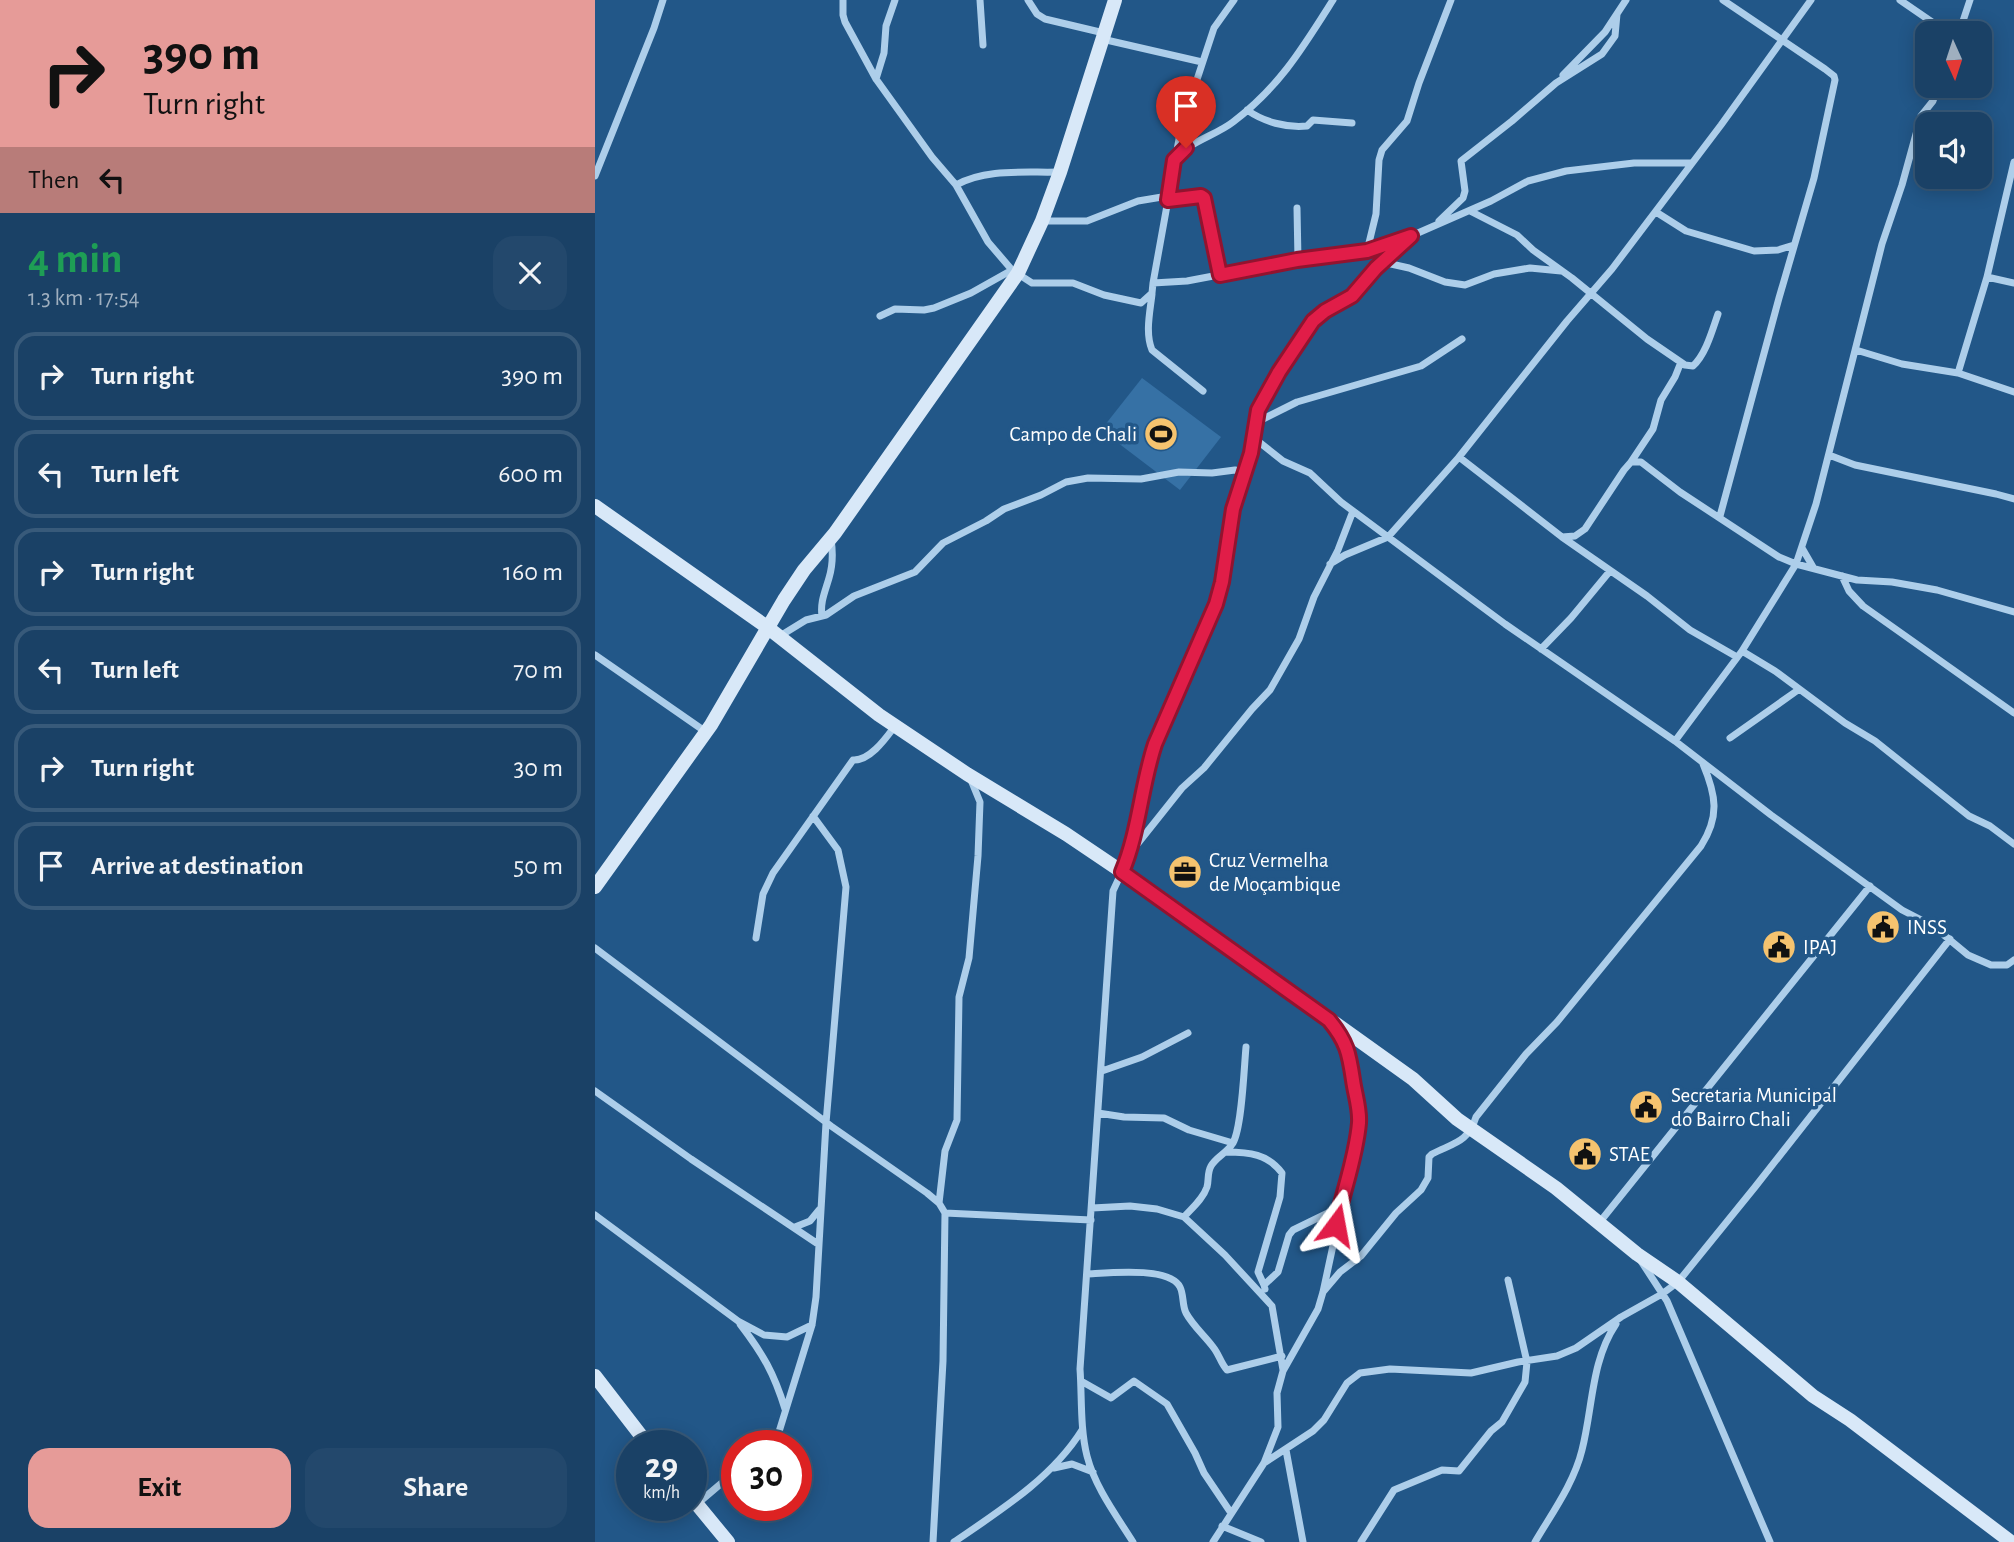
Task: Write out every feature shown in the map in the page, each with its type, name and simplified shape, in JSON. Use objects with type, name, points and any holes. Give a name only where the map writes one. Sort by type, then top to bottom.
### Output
[{"type":"street","points":[[595,176],[655,28],[663,0]]},
{"type":"street","points":[[843,0],[845,22],[876,79],[932,157],[956,185],[988,243],[1015,272],[1032,282],[1073,283],[1133,303],[1141,303],[1152,293]]},
{"type":"street","points":[[876,79],[884,53],[886,26],[895,0]]},
{"type":"street","points":[[980,0],[983,45]]},
{"type":"street","points":[[1028,0],[1037,14],[1045,19],[1202,62]]},
{"type":"street","points":[[595,887],[706,732],[757,649],[767,627],[804,570],[831,538],[1015,272],[1042,221],[1115,0]]},
{"type":"street","points":[[1203,391],[1152,350],[1149,326],[1153,283],[1181,128],[1214,28],[1234,0]]},
{"type":"street","points":[[1174,160],[1186,148],[1221,131],[1276,84],[1333,0]]},
{"type":"street","points":[[1367,251],[1376,214],[1382,150],[1407,121],[1451,0]]},
{"type":"street","points":[[1437,224],[1463,198],[1465,183],[1461,161],[1556,83],[1605,32],[1626,0]]},
{"type":"street","points":[[1720,516],[1814,178],[1835,80],[1825,69],[1723,0]]},
{"type":"street","points":[[1330,564],[1388,537],[1459,457],[1656,212],[1811,0]]},
{"type":"street","points":[[1900,0],[1931,21]]},
{"type":"street","points":[[1963,21],[1970,0]]},
{"type":"street","points":[[1556,83],[1602,54],[1616,30],[1617,14]]},
{"type":"street","points":[[1675,741],[1739,654],[1796,564],[1829,455],[1882,244],[1902,186],[1921,116],[1934,98]]},
{"type":"street","points":[[1247,110],[1261,119],[1296,127],[1307,126],[1318,120],[1352,123]]},
{"type":"street","points":[[1958,373],[1987,277],[2014,162]]},
{"type":"street","points":[[1153,283],[1180,282],[1297,260],[1367,251],[1470,211],[1528,181],[1566,171],[1634,163],[1691,163]]},
{"type":"street","points":[[956,185],[991,174],[1060,172]]},
{"type":"street","points":[[1042,221],[1087,221],[1138,201],[1201,196],[1204,198],[1220,275]]},
{"type":"street","points":[[1297,208],[1297,260]]},
{"type":"street","points":[[1470,211],[1517,235],[1532,250],[1681,362],[1693,366],[1697,362],[1710,338],[1718,314]]},
{"type":"street","points":[[1656,212],[1686,231],[1754,251],[1777,250],[1794,245]]},
{"type":"street","points":[[1133,1542],[1098,1486],[1087,1456],[1081,1381],[1113,894],[1131,852],[1151,755],[1216,604],[1233,509],[1254,438],[1254,423],[1258,410],[1279,372],[1313,321],[1352,296],[1382,262],[1411,236]]},
{"type":"street","points":[[1777,250],[1790,260]]},
{"type":"street","points":[[1382,262],[1460,285],[1494,274],[1530,268],[1562,271]]},
{"type":"street","points":[[880,316],[895,309],[934,308],[1015,272]]},
{"type":"street","points":[[1987,277],[2014,283]]},
{"type":"street","points":[[1254,423],[1297,402],[1421,366],[1462,339]]},
{"type":"street","points":[[1856,350],[1902,364],[1958,373],[2014,392]]},
{"type":"street","points":[[1562,537],[1575,536],[1585,529],[1631,462],[1653,429],[1661,400],[1681,362]]},
{"type":"street","points":[[1254,438],[1283,461],[1310,473],[1353,511],[1388,537],[1541,649],[1675,741],[1770,815],[1902,910],[1924,920],[1968,955],[1991,965],[2007,965],[2014,960]]},
{"type":"street","points":[[1829,455],[1855,465],[2014,499]]},
{"type":"street","points":[[1459,457],[1562,537],[1647,596],[1690,630],[1739,654],[1798,690],[1886,749],[1969,816],[1990,826],[2014,844]]},
{"type":"street","points":[[1631,462],[1641,462],[1680,492],[1779,557],[1796,564],[1857,580],[1892,582],[1937,590],[2014,612]]},
{"type":"street","points":[[778,637],[787,629],[806,620],[822,617],[854,596],[915,572],[943,543],[1004,509],[1066,482],[1088,478],[1141,479],[1179,472],[1244,472]]},
{"type":"street","points":[[595,506],[601,514],[767,627],[895,726],[1122,872],[1413,1079],[1441,1107],[1556,1188],[1637,1254],[1678,1282],[1813,1396],[1850,1420],[2011,1542]]},
{"type":"street","points":[[1131,852],[1182,789],[1204,768],[1270,690],[1293,654],[1314,597],[1353,511]]},
{"type":"street","points":[[822,617],[823,596],[832,562],[831,538]]},
{"type":"street","points":[[1802,548],[1813,567]]},
{"type":"street","points":[[1541,649],[1610,571]]},
{"type":"street","points":[[1842,576],[1849,591],[1863,606],[2014,713]]},
{"type":"street","points":[[595,655],[706,732]]},
{"type":"street","points":[[1730,738],[1798,690]]},
{"type":"street","points":[[756,938],[766,884],[853,760],[860,760],[867,755],[895,726]]},
{"type":"street","points":[[1323,1292],[1331,1280],[1361,1256],[1396,1213],[1421,1191],[1428,1178],[1429,1157],[1458,1143],[1472,1129],[1476,1117],[1525,1054],[1557,1022],[1710,832],[1714,793],[1702,762]]},
{"type":"street","points":[[939,1203],[945,1151],[957,1120],[959,997],[969,958],[978,856],[980,802],[967,774]]},
{"type":"street","points":[[779,1430],[812,1325],[846,887],[838,850],[813,816]]},
{"type":"street","points":[[1599,1223],[1870,886]]},
{"type":"street","points":[[1264,1463],[1313,1431],[1324,1420],[1347,1383],[1360,1373],[1390,1369],[1471,1373],[1557,1356],[1576,1348],[1678,1282],[1950,939]]},
{"type":"street","points":[[595,948],[826,1123],[939,1203],[945,1213],[943,1361],[933,1542]]},
{"type":"street","points":[[1213,1542],[1264,1463],[1278,1427],[1277,1393],[1283,1371],[1318,1310],[1353,1157],[1359,1114],[1351,1059],[1341,1035],[1329,1020]]},
{"type":"street","points":[[1102,1071],[1142,1057],[1188,1033]]},
{"type":"street","points":[[1184,1217],[1205,1193],[1213,1162],[1233,1143],[1240,1117],[1246,1047]]},
{"type":"street","points":[[595,1091],[818,1244]]},
{"type":"street","points":[[1098,1113],[1123,1117],[1164,1118],[1189,1130],[1233,1143]]},
{"type":"street","points":[[1226,1152],[1259,1154],[1277,1165],[1282,1173],[1280,1197],[1258,1272],[1274,1312],[1283,1371]]},
{"type":"street","points":[[1264,1285],[1278,1272],[1293,1230],[1340,1205]]},
{"type":"street","points":[[1092,1208],[1130,1206],[1157,1209],[1184,1217],[1268,1300]]},
{"type":"street","points":[[795,1227],[810,1221],[820,1209]]},
{"type":"street","points":[[945,1213],[1091,1220]]},
{"type":"street","points":[[595,1215],[738,1321],[764,1335],[780,1338],[794,1335],[812,1325]]},
{"type":"street","points":[[1637,1254],[1662,1294],[1770,1542]]},
{"type":"street","points":[[1087,1274],[1130,1272],[1171,1279],[1180,1288],[1189,1318],[1217,1352],[1227,1370],[1282,1356]]},
{"type":"street","points":[[1360,1542],[1394,1490],[1442,1470],[1459,1471],[1491,1431],[1502,1422],[1523,1387],[1527,1362],[1508,1280]]},
{"type":"street","points":[[1535,1542],[1559,1503],[1582,1452],[1601,1355],[1608,1336],[1621,1317]]},
{"type":"street","points":[[738,1321],[774,1373],[785,1409]]},
{"type":"street","points":[[595,1376],[637,1430]]},
{"type":"street","points":[[1081,1381],[1111,1398],[1134,1381],[1167,1404],[1204,1473],[1231,1513]]},
{"type":"street","points":[[954,1542],[1014,1500],[1049,1470],[1068,1452],[1083,1429]]},
{"type":"street","points":[[1286,1450],[1303,1542]]},
{"type":"street","points":[[1049,1470],[1072,1464],[1093,1472]]},
{"type":"street","points":[[707,1516],[728,1542]]},
{"type":"street","points":[[1222,1526],[1261,1542]]},
{"type":"shaded area","name":"Campo de Chali","points":[[1142,378],[1221,437],[1180,490],[1101,430]]},
{"type":"place","name":"Campo de Chali","points":[[1161,434]]},
{"type":"place","name":"Cruz Vermelha de Moçambique","points":[[1185,872]]},
{"type":"place","name":"INSS","points":[[1883,927]]},
{"type":"place","name":"IPAJ","points":[[1779,947]]},
{"type":"place","name":"Secretaria Municipal do Bairro Chali","points":[[1646,1107]]},
{"type":"place","name":"STAE","points":[[1585,1154]]},
{"type":"route","points":[[1186,148],[1174,160],[1168,200],[1201,196],[1204,198],[1220,275],[1324,255],[1367,251],[1411,236],[1376,268],[1352,296],[1320,314],[1313,321],[1279,372],[1258,410],[1251,453],[1233,509],[1216,604],[1155,744],[1147,767],[1131,852],[1122,872],[1329,1020],[1341,1035],[1351,1059],[1359,1125],[1336,1225]]}]
